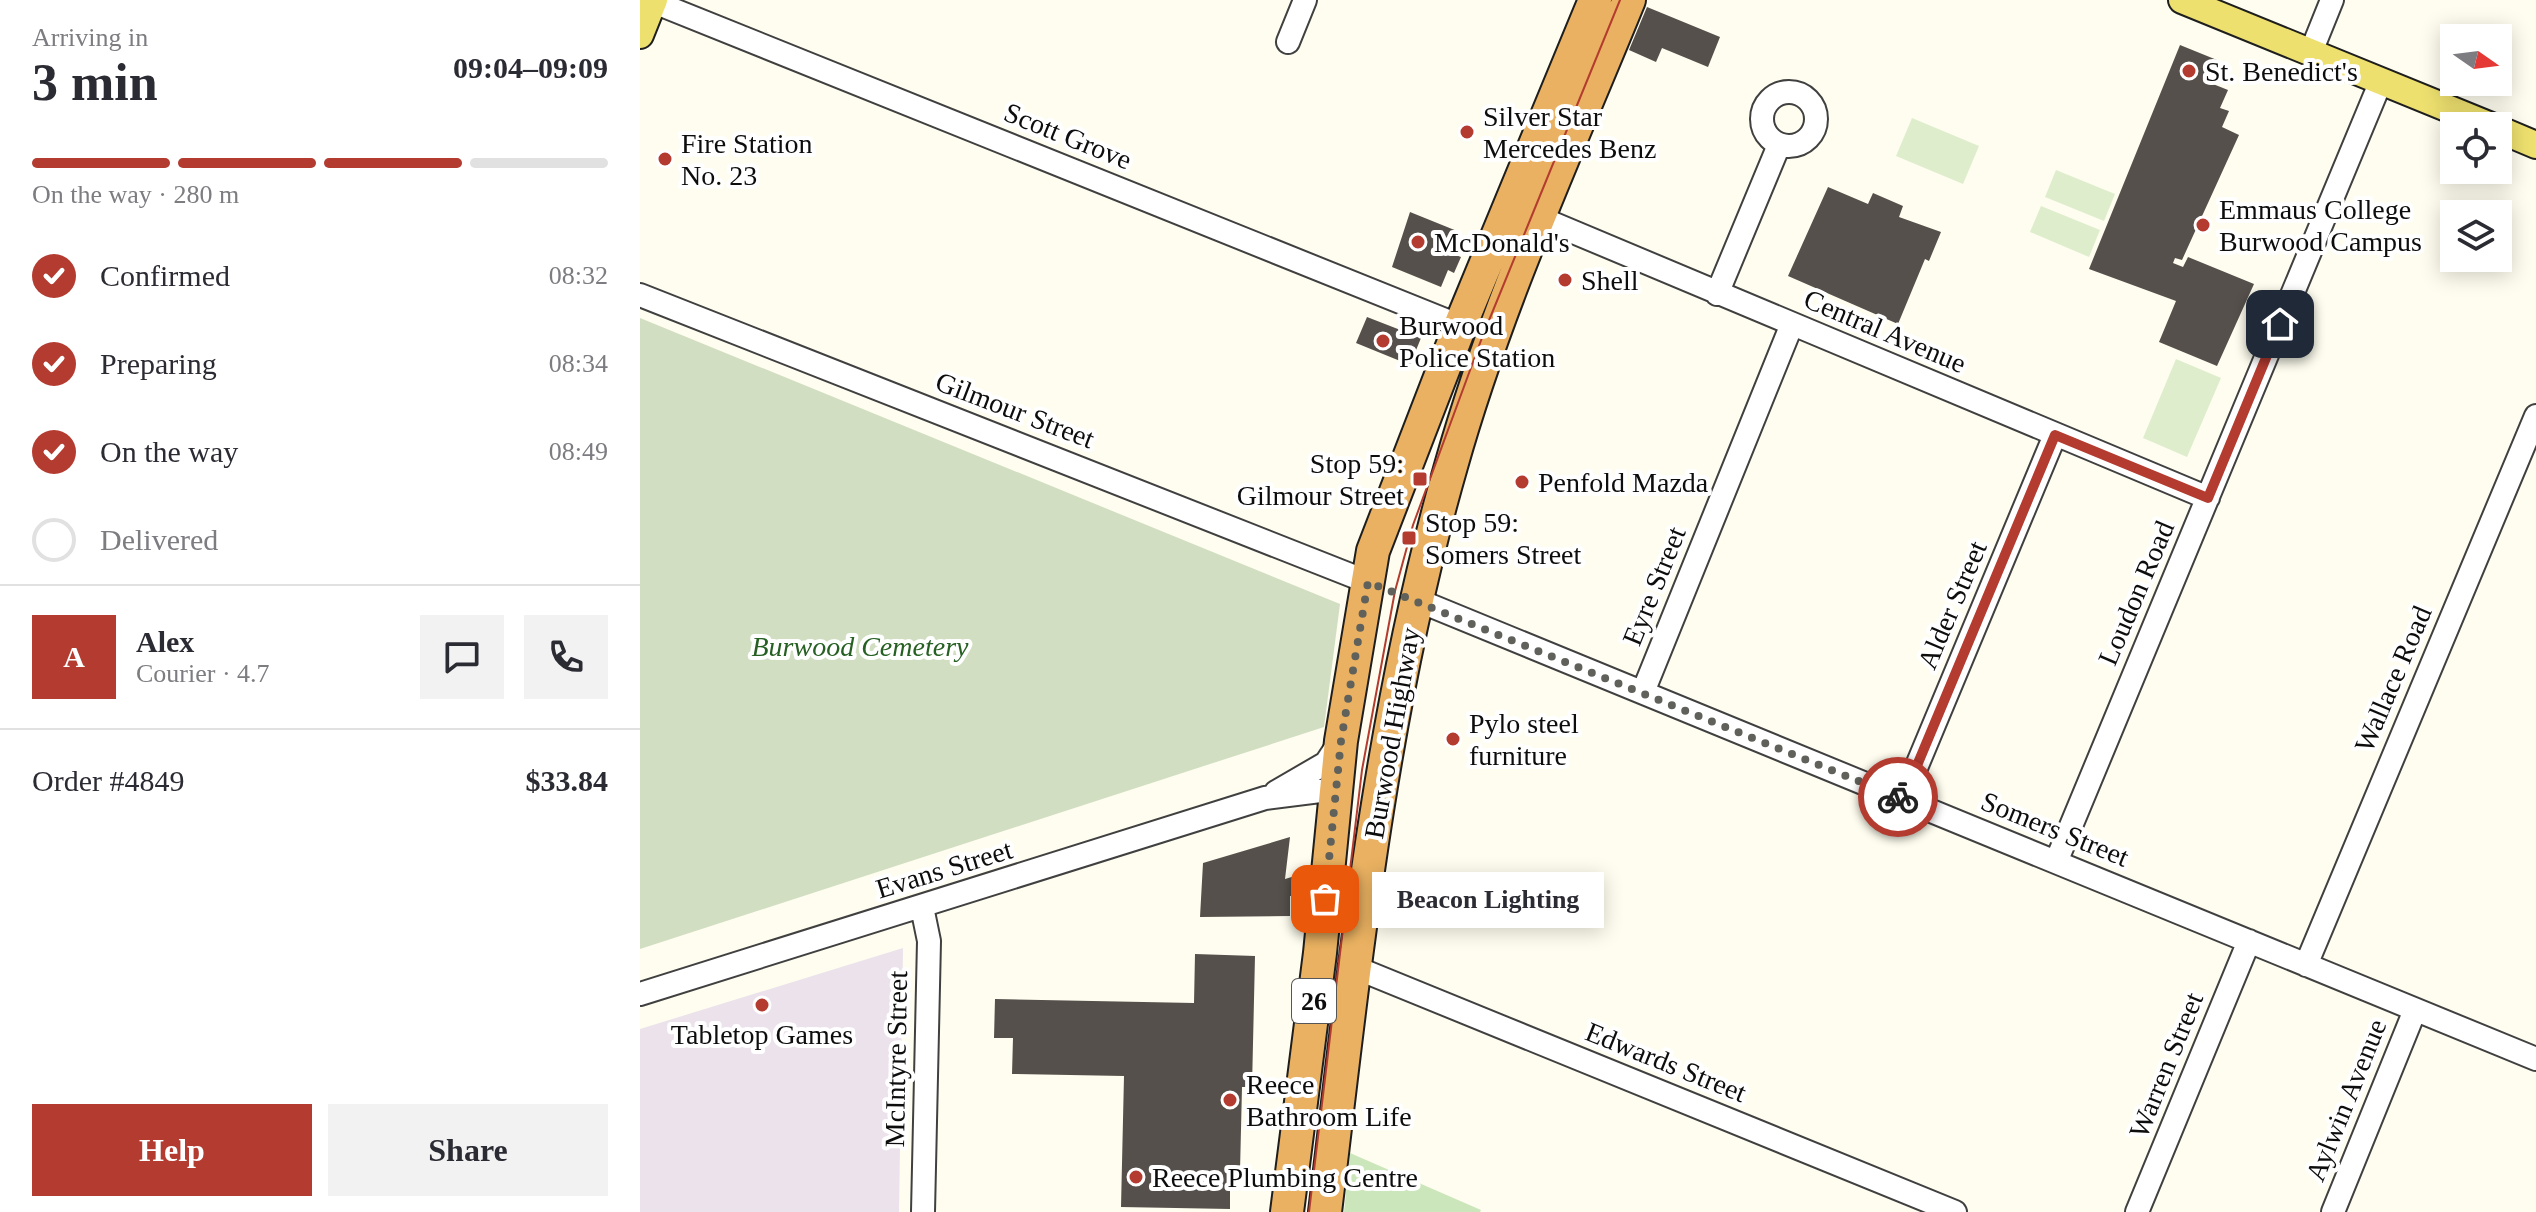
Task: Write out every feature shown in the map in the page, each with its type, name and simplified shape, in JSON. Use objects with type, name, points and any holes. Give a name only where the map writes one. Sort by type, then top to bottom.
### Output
[{"type":"highway","name":"Burwood Highway","points":[[1287,1212],[1320,953],[1341,741],[1373,551],[1460,326],[1595,0]]},
{"type":"highway","name":"Burwood Highway","points":[[1325,1212],[1354,967],[1393,713],[1417,600],[1450,469],[1491,339],[1629,0]]},
{"type":"highway","points":[[1510,204],[1540,218]]},
{"type":"highway","points":[[1460,326],[1491,339]]},
{"type":"highway","points":[[1368,582],[1417,600]]},
{"type":"highway","points":[[1336,789],[1362,770],[1393,713]]},
{"type":"highway","points":[[1320,953],[1354,967]]},
{"type":"main road","points":[[2182,0],[2457,112]]},
{"type":"main road","points":[[640,35],[654,1]]},
{"type":"main road","points":[[2512,135],[2536,145]]},
{"type":"street","points":[[1288,42],[1305,0]]},
{"type":"street","points":[[2311,52],[2332,0]]},
{"type":"street","name":"Scott Grove","points":[[654,1],[1460,326]]},
{"type":"street","name":"Loudon Road","points":[[2056,862],[2381,81]]},
{"type":"street","points":[[1717,294],[1779,145]]},
{"type":"street","name":"Central Avenue","points":[[1540,218],[2208,498]]},
{"type":"street","name":"Gilmour Street","points":[[640,295],[1368,582]]},
{"type":"street","name":"Eyre Street","points":[[1643,692],[1792,324]]},
{"type":"street","name":"Wallace Road","points":[[2306,965],[2536,416]]},
{"type":"street","name":"Alder Street","points":[[1903,799],[2055,435]]},
{"type":"street","name":"Somers Street","points":[[1417,600],[2536,1059]]},
{"type":"street","name":"Evans Street","points":[[1265,798],[1326,763],[1341,741]]},
{"type":"street","name":"Evans Street","points":[[640,994],[1265,798],[1336,789]]},
{"type":"street","name":"McIntyre Street","points":[[922,907],[929,941],[923,1212]]},
{"type":"street","name":"Warren Street","points":[[2137,1212],[2249,941]]},
{"type":"street","name":"Edwards Street","points":[[1354,967],[1955,1212]]},
{"type":"street","name":"Aylwin Avenue","points":[[2333,1212],[2415,1010]]},
{"type":"shaded area","points":[[903,948],[899,1212],[640,1212],[640,1029]]},
{"type":"green space","points":[[1912,118],[1979,146],[1963,184],[1896,156]]},
{"type":"green space","points":[[2056,170],[2115,194],[2104,221],[2045,197]]},
{"type":"green space","points":[[2041,206],[2100,230],[2089,257],[2030,232]]},
{"type":"green space","name":"Burwood Cemetery","points":[[640,318],[1340,604],[1324,727],[640,949]]},
{"type":"green space","points":[[2176,359],[2221,378],[2187,457],[2143,438]]},
{"type":"green space","points":[[1350,1153],[1481,1210],[1344,1212]]},
{"type":"building","points":[[1647,7],[1720,37],[1708,67],[1662,48],[1656,62],[1629,50]]},
{"type":"building","points":[[2180,45],[2217,60],[2208,82],[2228,90],[2220,108],[2229,111],[2222,127],[2239,135],[2182,260],[2175,258],[2173,263],[2183,267],[2188,257],[2254,284],[2217,366],[2159,342],[2176,301],[2089,269]]},
{"type":"building","points":[[1828,187],[1868,204],[1873,193],[1903,206],[1899,217],[1941,232],[1929,261],[1925,259],[1898,324],[1788,276]]},
{"type":"building","points":[[1410,212],[1457,231],[1448,252],[1461,257],[1454,273],[1448,270],[1441,287],[1392,267]]},
{"type":"building","points":[[1367,317],[1421,338],[1410,365],[1356,343]]},
{"type":"building","points":[[1290,837],[1285,879],[1305,873],[1302,897],[1290,896],[1290,916],[1200,917],[1203,863]]},
{"type":"building","points":[[1195,954],[1255,956],[1252,1087],[1242,1087],[1240,1171],[1230,1170],[1230,1209],[1121,1207],[1124,1076],[1012,1074],[1013,1038],[994,1038],[995,999],[1194,1003]]},
{"type":"tram line","points":[[1309,1212],[1362,770],[1395,591],[1413,525],[1483,335],[1620,0]]},
{"type":"way so far","points":[[1325,899],[1347,694],[1368,582],[1898,797]]},
{"type":"place","name":"St. Benedict's","points":[[2189,71]]},
{"type":"place","name":"Silver Star Mercedes Benz","points":[[1467,132]]},
{"type":"place","name":"Fire Station No. 23","points":[[665,159]]},
{"type":"place","name":"Emmaus College Burwood Campus","points":[[2203,225]]},
{"type":"place","name":"McDonald's","points":[[1418,242]]},
{"type":"place","name":"Shell","points":[[1565,280]]},
{"type":"place","name":"Burwood Police Station","points":[[1383,341]]},
{"type":"place","name":"Stop 59: Gilmour Street","points":[[1420,479]]},
{"type":"place","name":"Penfold Mazda","points":[[1522,482]]},
{"type":"place","name":"Stop 59: Somers Street","points":[[1409,538]]},
{"type":"place","name":"Pylo steel furniture","points":[[1453,739]]},
{"type":"place","name":"Beacon Lighting","points":[[1325,899]]},
{"type":"place","name":"Tabletop Games","points":[[762,1005]]},
{"type":"place","name":"Reece Bathroom Life","points":[[1230,1100]]},
{"type":"place","name":"Reece Plumbing Centre","points":[[1136,1177]]},
{"type":"route","points":[[1898,797],[1903,799],[2055,435],[2208,498],[2280,324]]}]
